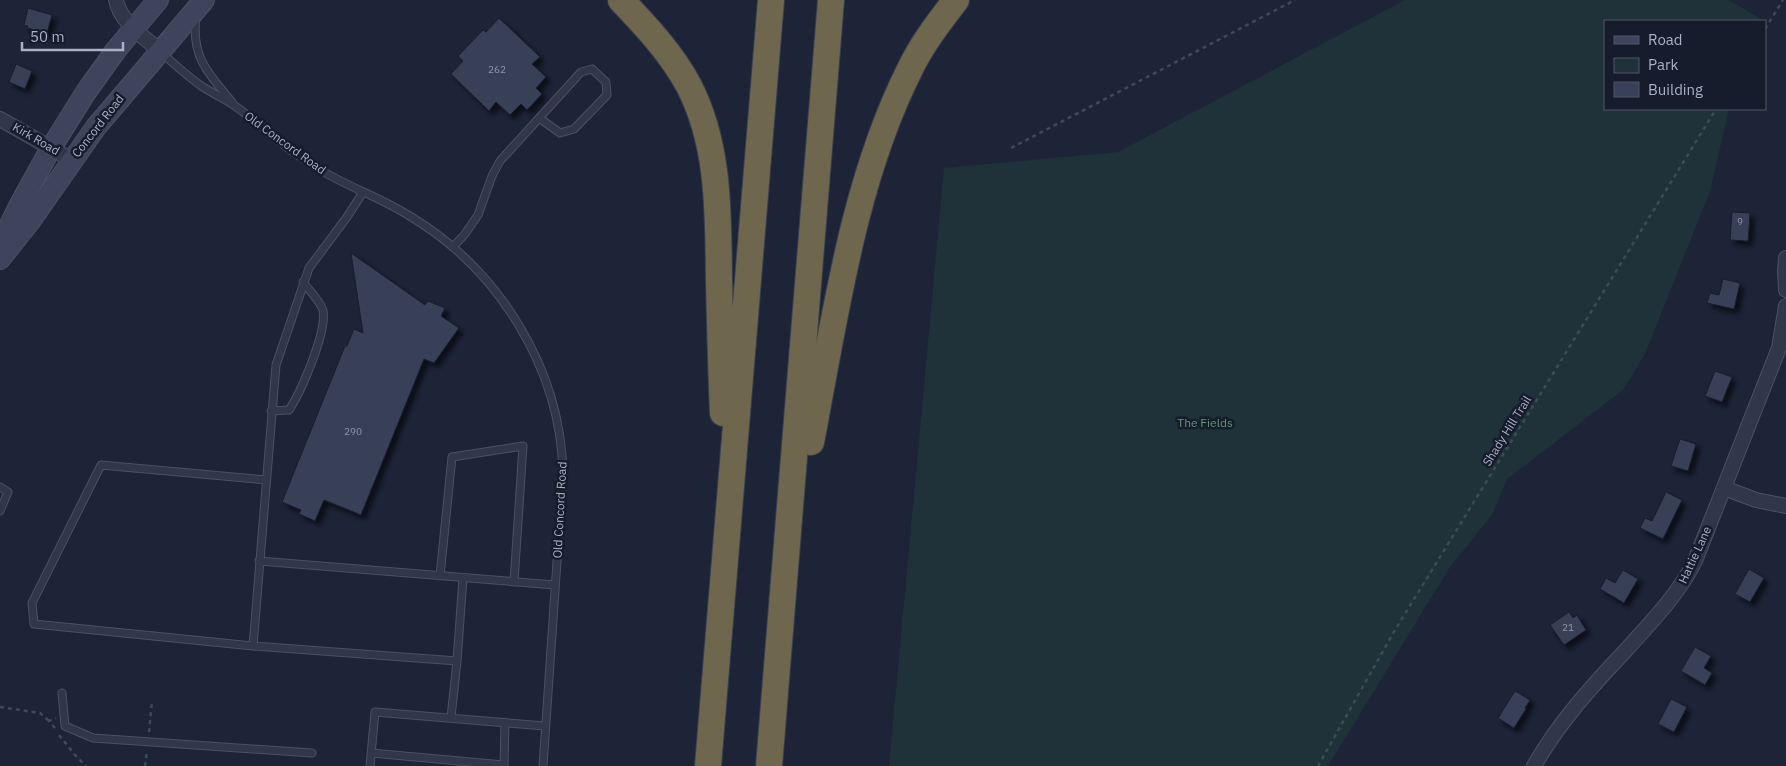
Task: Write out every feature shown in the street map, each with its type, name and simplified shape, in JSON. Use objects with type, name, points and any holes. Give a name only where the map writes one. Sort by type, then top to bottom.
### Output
[{"type":"highway","points":[[620,0],[643,22],[689,86],[708,138],[714,169],[718,220],[726,543]]},
{"type":"highway","points":[[708,766],[771,0]]},
{"type":"highway","points":[[770,766],[831,0]]},
{"type":"highway","points":[[786,568],[846,258],[866,181],[887,121],[910,68],[934,29],[956,0]]},
{"type":"main road","name":"Concord Road","points":[[0,245],[51,148],[102,69],[158,0]]},
{"type":"main road","name":"Concord Road","points":[[0,259],[27,225],[96,126],[201,3]]},
{"type":"street","name":"Old Concord Road","points":[[116,0],[119,11],[134,28],[160,51]]},
{"type":"street","name":"Kirk Road","points":[[0,119],[72,160]]},
{"type":"street","points":[[1786,258],[1784,272],[1786,290]]},
{"type":"street","name":"Hattie Lane","points":[[1534,766],[1548,741],[1580,701],[1674,597],[1695,561],[1779,348],[1786,306]]},
{"type":"street","points":[[1724,488],[1756,500],[1786,506]]},
{"type":"lane","name":"Old Concord Road","points":[[201,3],[195,33],[195,45],[199,56],[217,84],[236,106]]},
{"type":"lane","name":"Old Concord Road","points":[[160,51],[199,84],[236,106],[310,164],[407,214],[453,247],[486,279],[511,312],[534,353],[556,416],[563,454],[543,766]]},
{"type":"lane","points":[[453,247],[473,223],[483,205],[492,176],[505,153],[581,72],[592,69],[606,82],[607,95],[574,129],[560,133],[538,118]]},
{"type":"lane","points":[[253,646],[276,365],[303,282],[315,259],[348,217],[363,192]]},
{"type":"lane","points":[[271,411],[289,410],[297,398],[306,378],[323,324],[323,309],[303,282]]},
{"type":"lane","points":[[440,576],[452,457],[523,446],[514,582]]},
{"type":"lane","points":[[266,480],[101,465],[32,603],[34,624],[253,646],[457,661]]},
{"type":"lane","points":[[0,487],[8,492],[0,511]]},
{"type":"lane","points":[[260,561],[555,585]]},
{"type":"lane","points":[[451,718],[463,578]]},
{"type":"lane","points":[[62,693],[64,726],[93,738],[312,753]]},
{"type":"lane","points":[[370,766],[375,712],[545,726]]},
{"type":"lane","points":[[371,753],[504,765],[506,723]]},
{"type":"path","points":[[1011,148],[1295,0]]},
{"type":"path","points":[[1766,28],[1783,0]]},
{"type":"path","name":"Shady Hill Trail","points":[[1318,766],[1395,630],[1715,110]]},
{"type":"path","points":[[146,766],[152,701]]},
{"type":"path","points":[[0,707],[40,713],[49,721]]},
{"type":"green space","name":"The Fields","points":[[1405,0],[1729,0],[1762,20],[1604,20],[1604,110],[1729,110],[1710,191],[1645,354],[1623,390],[1507,479],[1492,515],[1450,567],[1328,766],[889,766],[944,168],[1118,152]]},
{"type":"building","points":[[28,8],[52,15],[47,33],[27,28],[28,26],[24,25]]},
{"type":"building","points":[[499,18],[540,57],[532,64],[546,77],[536,88],[542,94],[527,110],[521,104],[510,115],[496,102],[489,111],[451,74],[463,61],[458,56],[483,30],[486,32]]},
{"type":"building","points":[[16,64],[32,71],[25,89],[9,82]]},
{"type":"building","points":[[1732,212],[1750,213],[1748,241],[1730,240]]},
{"type":"building","points":[[351,253],[425,305],[428,301],[445,308],[441,316],[459,328],[434,363],[424,359],[361,515],[324,500],[315,521],[299,514],[301,510],[282,502],[345,346],[347,346],[354,329],[363,333]]},
{"type":"building","points":[[1723,279],[1740,283],[1734,309],[1707,303],[1710,293],[1719,295]]},
{"type":"building","points":[[1715,371],[1732,377],[1722,402],[1705,396]]},
{"type":"building","points":[[1680,439],[1696,444],[1688,471],[1671,466]]},
{"type":"building","points":[[1666,492],[1682,500],[1663,539],[1640,528],[1645,518],[1652,521]]},
{"type":"building","points":[[1749,569],[1764,578],[1750,602],[1735,594]]},
{"type":"building","points":[[1623,570],[1638,579],[1624,603],[1600,589],[1606,578],[1615,583]]},
{"type":"building","points":[[1569,612],[1573,618],[1577,615],[1586,630],[1564,645],[1550,625]]},
{"type":"building","points":[[1695,647],[1711,656],[1704,668],[1712,673],[1705,685],[1681,671]]},
{"type":"building","points":[[1515,691],[1530,700],[1514,728],[1498,718]]},
{"type":"building","points":[[1671,699],[1687,707],[1674,732],[1658,724]]}]
